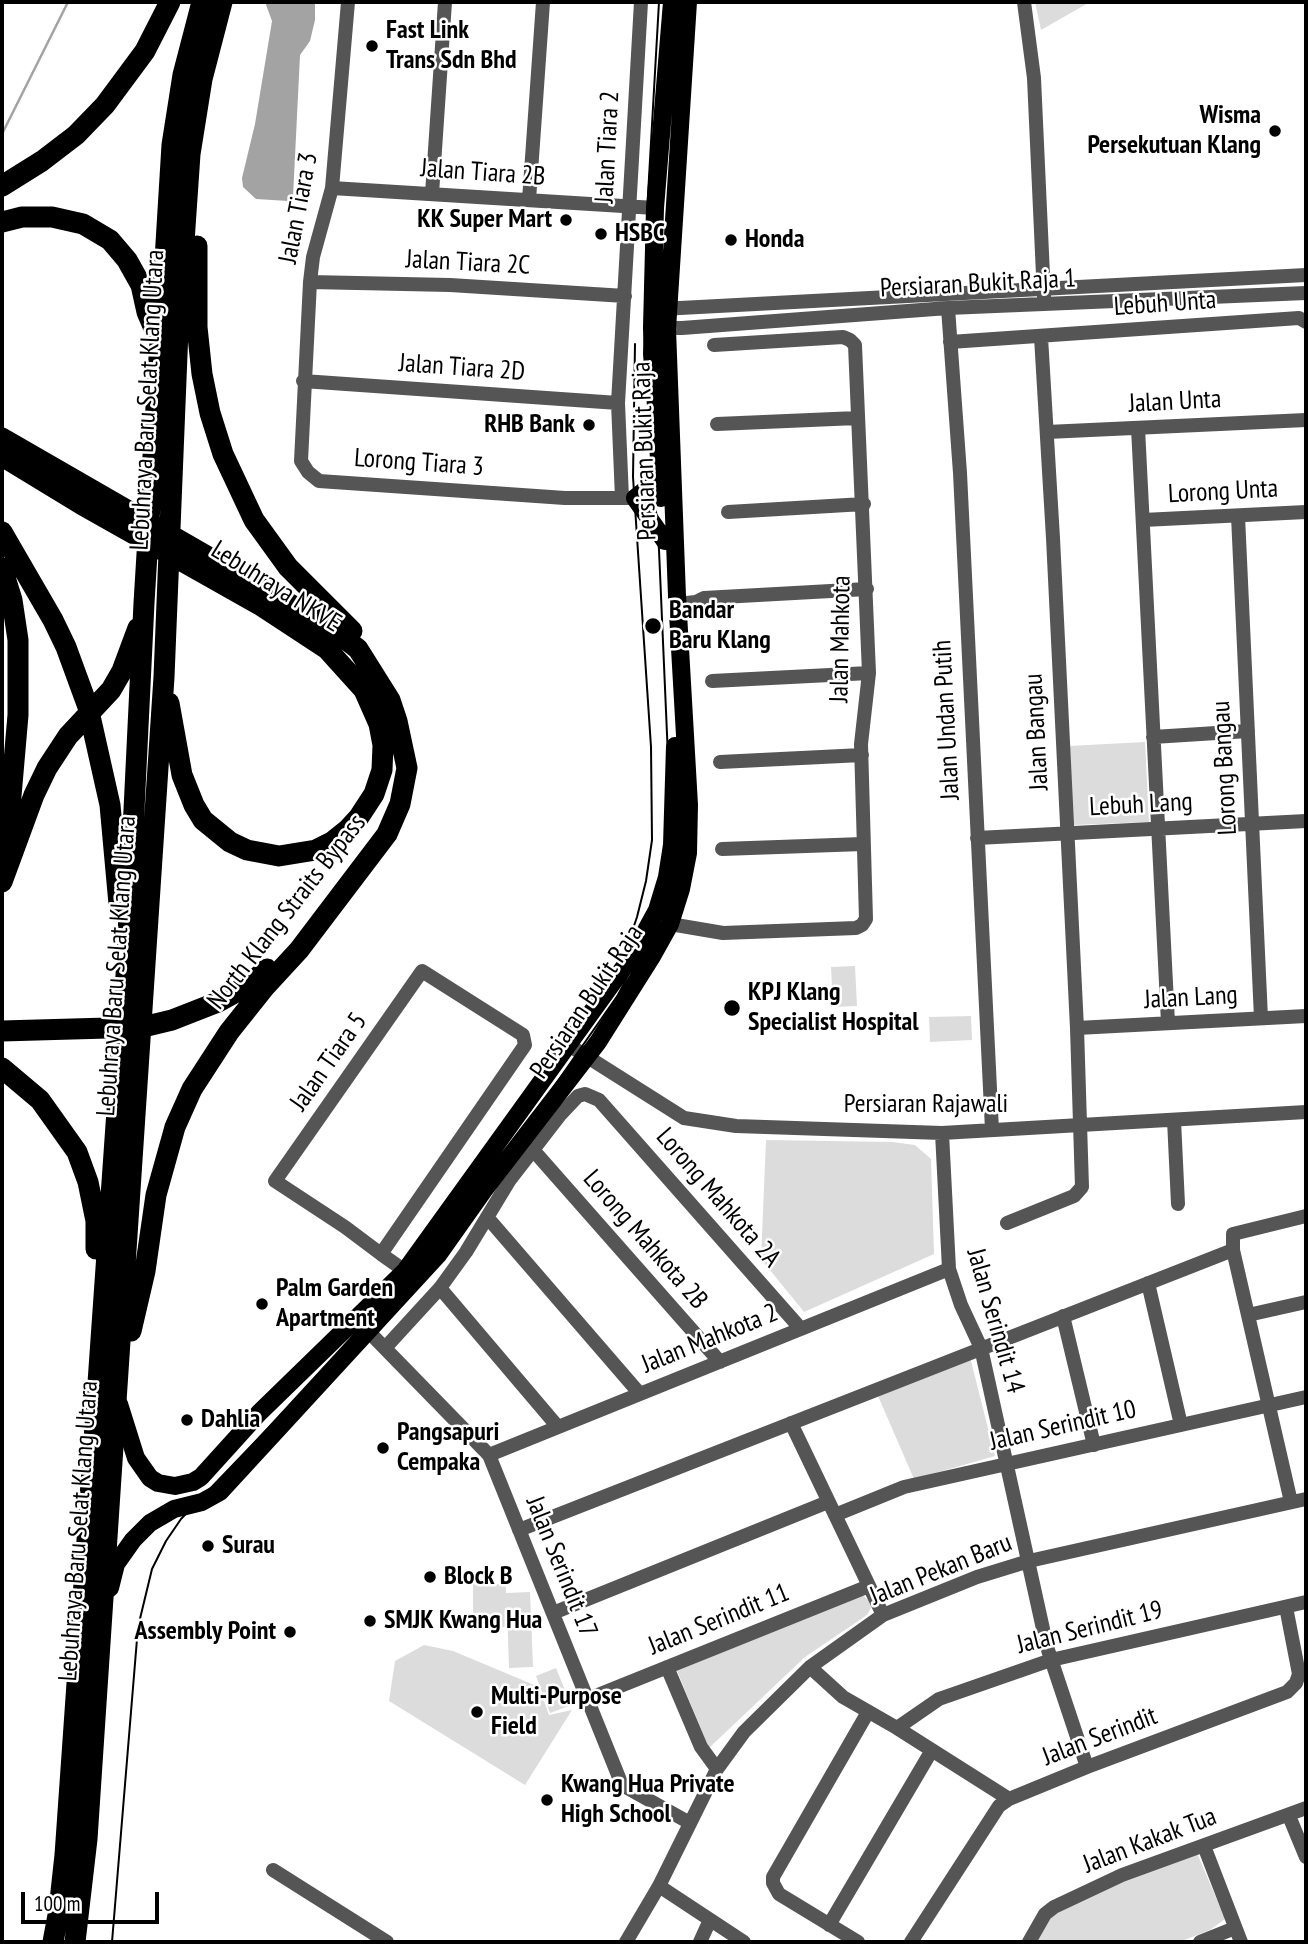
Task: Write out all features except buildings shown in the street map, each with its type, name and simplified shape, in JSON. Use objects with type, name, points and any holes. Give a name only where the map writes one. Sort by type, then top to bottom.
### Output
[{"type":"highway","points":[[2,186],[42,161],[76,135],[105,105],[133,68],[170,2]]},
{"type":"highway","name":"Lebuhraya Baru Selat Klang Utara","points":[[51,1942],[59,1910],[65,1855],[88,1504],[102,1346],[172,145],[183,75],[202,2]]},
{"type":"highway","name":"Lebuhraya Baru Selat Klang Utara","points":[[76,1940],[87,1839],[164,677],[178,330],[190,154],[202,79],[222,2]]},
{"type":"highway","points":[[202,79],[197,327],[210,413],[223,454],[254,520],[288,567],[375,655],[388,676],[398,696],[406,727],[407,768]]},
{"type":"highway","points":[[2,222],[35,216],[67,220],[90,228],[110,240],[127,260],[141,285],[147,312],[159,341]]},
{"type":"highway","points":[[2,429],[62,473],[82,495]]},
{"type":"highway","points":[[2,438],[62,473]]},
{"type":"highway","name":"Lebuhraya NKVE","points":[[2,456],[82,495],[209,567],[306,633],[336,657],[364,690],[379,724],[383,745],[382,770],[374,794],[359,817],[332,842],[316,850],[279,856],[247,850],[230,842],[203,820],[194,805],[182,775],[164,677]]},
{"type":"highway","points":[[2,532],[53,620],[77,674],[98,744],[110,805],[118,904],[128,933]]},
{"type":"highway","name":"North Klang Straits Bypass","points":[[117,1397],[145,1270],[156,1195],[174,1127],[192,1089],[229,1032],[319,924],[387,834],[400,804],[407,768],[390,700],[358,649],[330,627],[209,567]]},
{"type":"highway","points":[[2,568],[12,600],[18,640],[18,715],[11,816],[2,868]]},
{"type":"highway","points":[[2,882],[34,795],[47,768],[68,736],[117,680],[137,630],[144,603]]},
{"type":"highway","points":[[2,1031],[143,1027],[194,1012],[247,986],[319,924]]},
{"type":"highway","points":[[2,1068],[40,1100],[77,1153],[88,1182],[96,1222],[98,1314],[102,1346]]},
{"type":"main road","name":"Persiaran Bukit Raja","points":[[660,309],[655,208],[672,2]]},
{"type":"main road","name":"Persiaran Bukit Raja","points":[[175,1486],[201,1477],[259,1413],[405,1271],[632,956],[657,909],[667,877],[674,821],[675,743],[660,478],[659,328],[688,2]]},
{"type":"main road","name":"Persiaran Bukit Raja","points":[[96,1685],[107,1631],[110,1587],[122,1552],[150,1522],[174,1509],[202,1502],[220,1492],[438,1255],[586,1057],[627,998],[670,924],[688,853],[689,805],[659,328]]},
{"type":"main road","points":[[660,478],[629,498],[665,541]]},
{"type":"main road","points":[[117,1397],[136,1458],[144,1471],[158,1483],[175,1486]]},
{"type":"main road","points":[[174,1509],[160,1506],[157,1496],[163,1488],[175,1486]]},
{"type":"street","name":"Jalan Tiara 3","points":[[303,381],[313,257],[332,188],[348,2]]},
{"type":"street","points":[[432,194],[445,2]]},
{"type":"street","points":[[529,200],[543,2]]},
{"type":"street","name":"Jalan Tiara 2","points":[[629,498],[618,403],[641,2]]},
{"type":"street","points":[[1024,2],[1034,78],[1044,305]]},
{"type":"street","name":"Jalan Tiara 2B","points":[[332,188],[655,208]]},
{"type":"street","name":"Persiaran Bukit Raja 1","points":[[660,309],[1306,275]]},
{"type":"street","name":"Jalan Tiara 2C","points":[[310,282],[450,285],[625,296]]},
{"type":"street","name":"Persiaran Bukit Raja 1","points":[[659,328],[948,308],[1306,293]]},
{"type":"street","name":"Jalan Undan Putih","points":[[948,308],[960,473],[992,1130]]},
{"type":"street","name":"Lebuh Unta","points":[[950,342],[1303,320]]},
{"type":"street","name":"Jalan Mahkota","points":[[670,924],[723,933],[856,928],[866,919],[862,755],[869,673],[864,504],[857,418],[855,345],[843,337],[714,345]]},
{"type":"street","name":"Jalan Bangau","points":[[1007,1223],[1074,1196],[1082,1187],[1077,1028],[1041,337]]},
{"type":"street","name":"Jalan Tiara 2D","points":[[303,381],[618,403]]},
{"type":"street","name":"Lorong Tiara 3","points":[[303,381],[301,461],[308,472],[319,481],[565,498],[629,498]]},
{"type":"street","points":[[717,424],[857,418]]},
{"type":"street","name":"Jalan Unta","points":[[1047,432],[1306,420]]},
{"type":"street","points":[[1138,428],[1168,1023]]},
{"type":"street","points":[[728,512],[864,504]]},
{"type":"street","name":"Lorong Unta","points":[[1143,520],[1306,512]]},
{"type":"street","name":"Lorong Bangau","points":[[1238,516],[1261,1018]]},
{"type":"street","points":[[677,600],[695,595],[704,598],[867,589]]},
{"type":"street","points":[[712,681],[869,673]]},
{"type":"street","points":[[1153,737],[1248,731]]},
{"type":"street","points":[[720,762],[862,755]]},
{"type":"street","name":"Lebuh Lang","points":[[977,838],[1306,821]]},
{"type":"street","points":[[722,849],[863,844]]},
{"type":"street","name":"Jalan Tiara 5","points":[[422,971],[523,1035],[525,1045],[381,1254],[275,1181],[422,971]]},
{"type":"street","name":"Jalan Lang","points":[[1077,1028],[1306,1016]]},
{"type":"street","name":"Persiaran Rajawali","points":[[567,1044],[684,1118],[736,1126],[942,1133],[1306,1112]]},
{"type":"street","name":"Lorong Mahkota 2A","points":[[534,1151],[560,1115],[578,1096],[592,1095],[801,1329]]},
{"type":"street","points":[[1174,1119],[1178,1204]]},
{"type":"street","name":"Jalan Serindit 14","points":[[942,1133],[949,1269],[961,1305],[981,1349],[1051,1660],[1087,1767]]},
{"type":"street","points":[[385,1348],[440,1288],[509,1181],[534,1151]]},
{"type":"street","name":"Lorong Mahkota 2B","points":[[534,1151],[720,1362]]},
{"type":"street","points":[[1291,1502],[1233,1250],[1233,1234],[1306,1216]]},
{"type":"street","points":[[487,1217],[640,1394]]},
{"type":"street","points":[[519,1530],[1233,1250]]},
{"type":"street","points":[[381,1254],[405,1271]]},
{"type":"street","name":"Jalan Mahkota 2","points":[[489,1455],[949,1269]]},
{"type":"street","points":[[1149,1283],[1181,1425]]},
{"type":"street","points":[[440,1288],[558,1427]]},
{"type":"street","points":[[1248,1315],[1306,1303]]},
{"type":"street","points":[[1063,1316],[1094,1444]]},
{"type":"street","name":"Jalan Serindit 17","points":[[369,1332],[489,1455],[622,1786],[690,1823]]},
{"type":"street","name":"Jalan Serindit 10","points":[[552,1613],[832,1508],[904,1487],[1306,1397]]},
{"type":"street","points":[[791,1423],[883,1615]]},
{"type":"street","name":"Jalan Pekan Baru","points":[[625,1942],[659,1886],[717,1769],[744,1732],[810,1667],[883,1615],[967,1580],[1029,1561],[1306,1499]]},
{"type":"street","name":"Jalan Serindit 11","points":[[588,1699],[869,1586]]},
{"type":"street","name":"Jalan Serindit 19","points":[[897,1728],[939,1699],[1051,1660],[1306,1602]]},
{"type":"street","name":"Jalan Serindit","points":[[911,1942],[992,1815],[1009,1799],[1287,1692],[1296,1684],[1299,1674],[1286,1607]]},
{"type":"street","points":[[667,1667],[701,1747],[717,1769]]},
{"type":"street","points":[[810,1667],[842,1697],[897,1728],[1009,1799]]},
{"type":"street","points":[[858,1942],[779,1894],[775,1889],[773,1877],[867,1712]]},
{"type":"street","points":[[829,1925],[932,1750]]},
{"type":"street","name":"Jalan Kakak Tua","points":[[1029,1942],[1045,1914],[1054,1907],[1122,1875],[1306,1808]]},
{"type":"street","points":[[1289,1816],[1306,1857]]},
{"type":"street","points":[[1204,1846],[1241,1942]]},
{"type":"street","points":[[273,1870],[387,1942]]},
{"type":"street","points":[[659,1886],[744,1942]]},
{"type":"street","points":[[700,1942],[710,1920]]},
{"type":"street","points":[[1200,1942],[1235,1928]]},
{"type":"shaded area","points":[[265,2],[315,4],[315,20],[310,41],[300,55],[293,197],[288,201],[256,199],[243,187],[242,178],[255,124],[272,21]]},
{"type":"shaded area","points":[[1035,2],[1090,2],[1041,30]]},
{"type":"shaded area","points":[[1145,742],[1149,822],[1073,825],[1069,746]]},
{"type":"shaded area","points":[[855,966],[857,1006],[833,1007],[831,967]]},
{"type":"shaded area","points":[[971,1016],[972,1040],[930,1042],[929,1017]]},
{"type":"shaded area","points":[[766,1140],[892,1142],[915,1145],[931,1159],[934,1254],[804,1312],[761,1259]]},
{"type":"shaded area","points":[[970,1357],[995,1456],[914,1479],[878,1396]]},
{"type":"shaded area","points":[[473,1584],[506,1584],[506,1593],[530,1592],[533,1667],[509,1668],[507,1606],[506,1627],[473,1627]]},
{"type":"shaded area","points":[[856,1596],[864,1596],[869,1601],[871,1608],[867,1615],[805,1657],[709,1748],[677,1671]]},
{"type":"shaded area","name":"Multi-Purpose Field","points":[[424,1645],[453,1651],[539,1687],[549,1715],[572,1710],[525,1785],[389,1701],[395,1661]]},
{"type":"shaded area","points":[[556,1668],[571,1705],[550,1713],[536,1676]]},
{"type":"shaded area","points":[[1197,1853],[1225,1919],[1210,1930],[1179,1942],[1041,1942],[1035,1937],[1052,1909]]},
{"type":"waterway","points":[[2,134],[68,2]]},
{"type":"tram line","points":[[112,1942],[138,1627],[152,1569],[166,1541],[181,1519],[399,1292],[471,1205],[618,995],[652,920],[664,873],[671,826],[659,550],[644,354],[648,195],[659,2]]},
{"type":"tram line","points":[[616,979],[637,917],[652,840],[651,747],[633,477],[635,344]]},
{"type":"place","name":"Fast Link Trans Sdn Bhd","points":[[372,46]]},
{"type":"place","name":"Wisma Persekutuan Klang","points":[[1275,131]]},
{"type":"place","name":"KK Super Mart","points":[[566,220]]},
{"type":"place","name":"HSBC","points":[[601,234]]},
{"type":"place","name":"Honda","points":[[731,240]]},
{"type":"place","name":"RHB Bank","points":[[589,425]]},
{"type":"place","name":"Bandar Baru Klang","points":[[653,626]]},
{"type":"place","name":"KPJ Klang Specialist Hospital","points":[[732,1008]]},
{"type":"place","name":"Palm Garden Apartment","points":[[262,1304]]},
{"type":"place","name":"Dahlia","points":[[187,1420]]},
{"type":"place","name":"Pangsapuri Cempaka","points":[[383,1448]]},
{"type":"place","name":"Surau","points":[[208,1546]]},
{"type":"place","name":"Block B","points":[[430,1577]]},
{"type":"place","name":"SMJK Kwang Hua","points":[[370,1621]]},
{"type":"place","name":"Assembly Point","points":[[290,1632]]},
{"type":"place","name":"Multi-Purpose Field","points":[[477,1712]]},
{"type":"place","name":"Kwang Hua Private High School","points":[[547,1800]]}]
